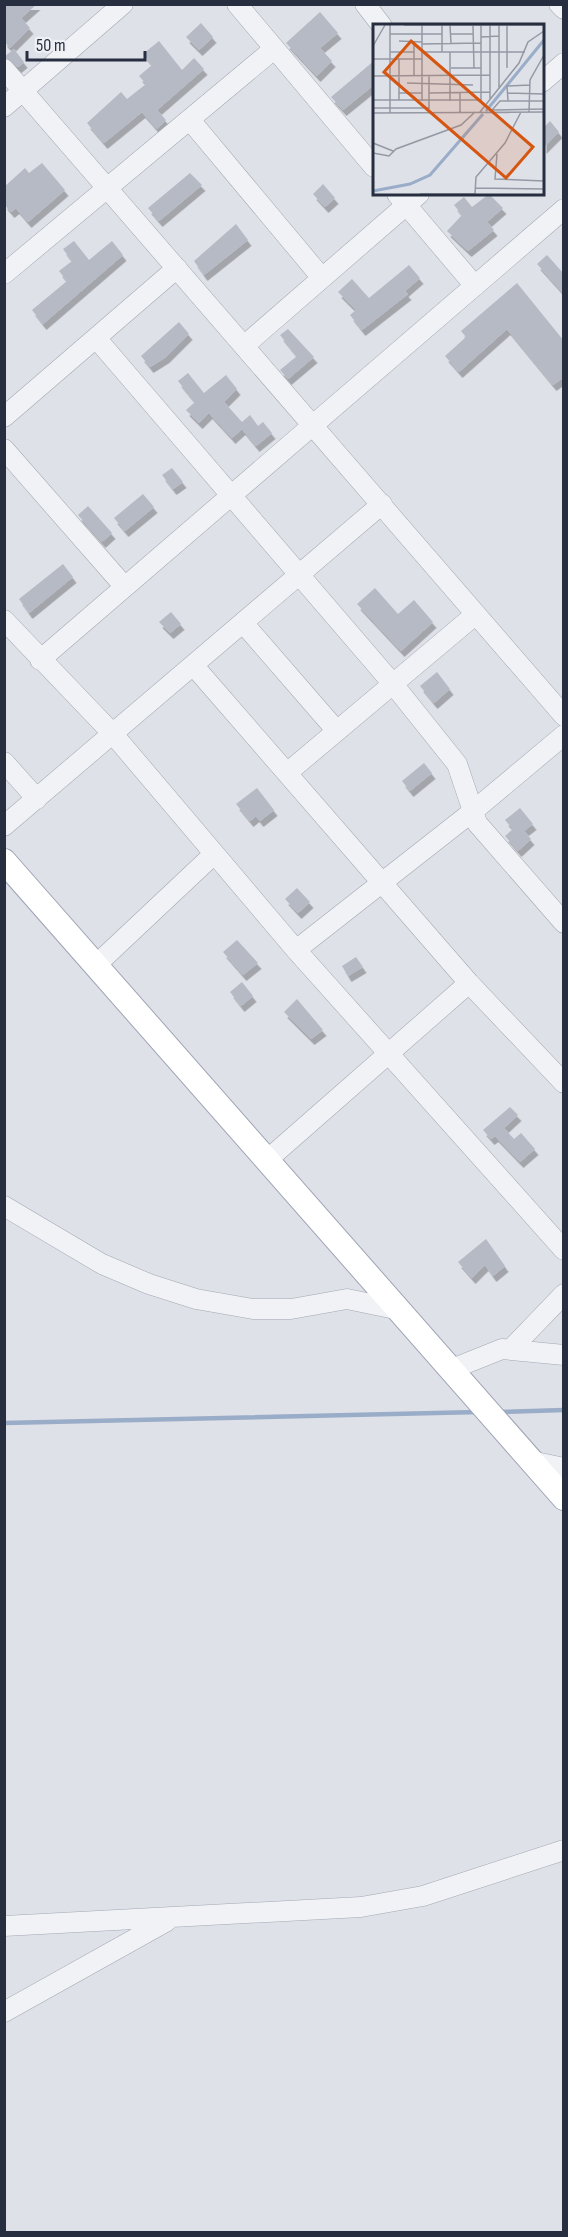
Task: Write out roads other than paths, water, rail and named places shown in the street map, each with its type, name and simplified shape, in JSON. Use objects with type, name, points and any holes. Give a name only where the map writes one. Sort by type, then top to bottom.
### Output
[{"type":"main road","points":[[4,861],[564,1498]]},
{"type":"street","points":[[4,107],[123,4]]},
{"type":"street","points":[[237,4],[373,165]]},
{"type":"street","points":[[364,4],[380,24]]},
{"type":"street","points":[[559,4],[564,9]]},
{"type":"street","points":[[4,274],[274,49]]},
{"type":"street","points":[[544,81],[564,63]]},
{"type":"street","points":[[4,69],[109,187],[564,716]]},
{"type":"street","points":[[190,120],[322,278]]},
{"type":"street","points":[[245,345],[322,278],[407,197],[474,286]]},
{"type":"street","points":[[40,660],[474,286],[560,218]]},
{"type":"street","points":[[4,417],[177,268]]},
{"type":"street","points":[[96,338],[393,684],[457,764],[472,812],[486,836],[564,923]]},
{"type":"street","points":[[4,449],[124,586]]},
{"type":"street","points":[[4,826],[244,624],[382,504]]},
{"type":"street","points":[[288,773],[336,730],[476,614]]},
{"type":"street","points":[[4,620],[113,734],[296,950],[564,1250]]},
{"type":"street","points":[[244,624],[336,730]]},
{"type":"street","points":[[193,666],[469,983],[564,1083]]},
{"type":"street","points":[[296,950],[384,883],[564,735]]},
{"type":"street","points":[[4,762],[37,799]]},
{"type":"street","points":[[96,965],[214,854]]},
{"type":"street","points":[[266,1161],[469,983]]},
{"type":"street","points":[[4,1206],[102,1264],[149,1284],[196,1299],[253,1309],[291,1309],[347,1299],[400,1310]]},
{"type":"street","points":[[511,1349],[564,1294]]},
{"type":"street","points":[[452,1369],[494,1351],[511,1349],[548,1356],[564,1355]]},
{"type":"street","points":[[531,1461],[564,1468]]},
{"type":"street","points":[[4,1926],[362,1907],[423,1896],[564,1850]]},
{"type":"street","points":[[4,2012],[172,1917]]},
{"type":"waterway","points":[[499,1412],[564,1410]]},
{"type":"waterway","points":[[4,1423],[479,1412]]}]
